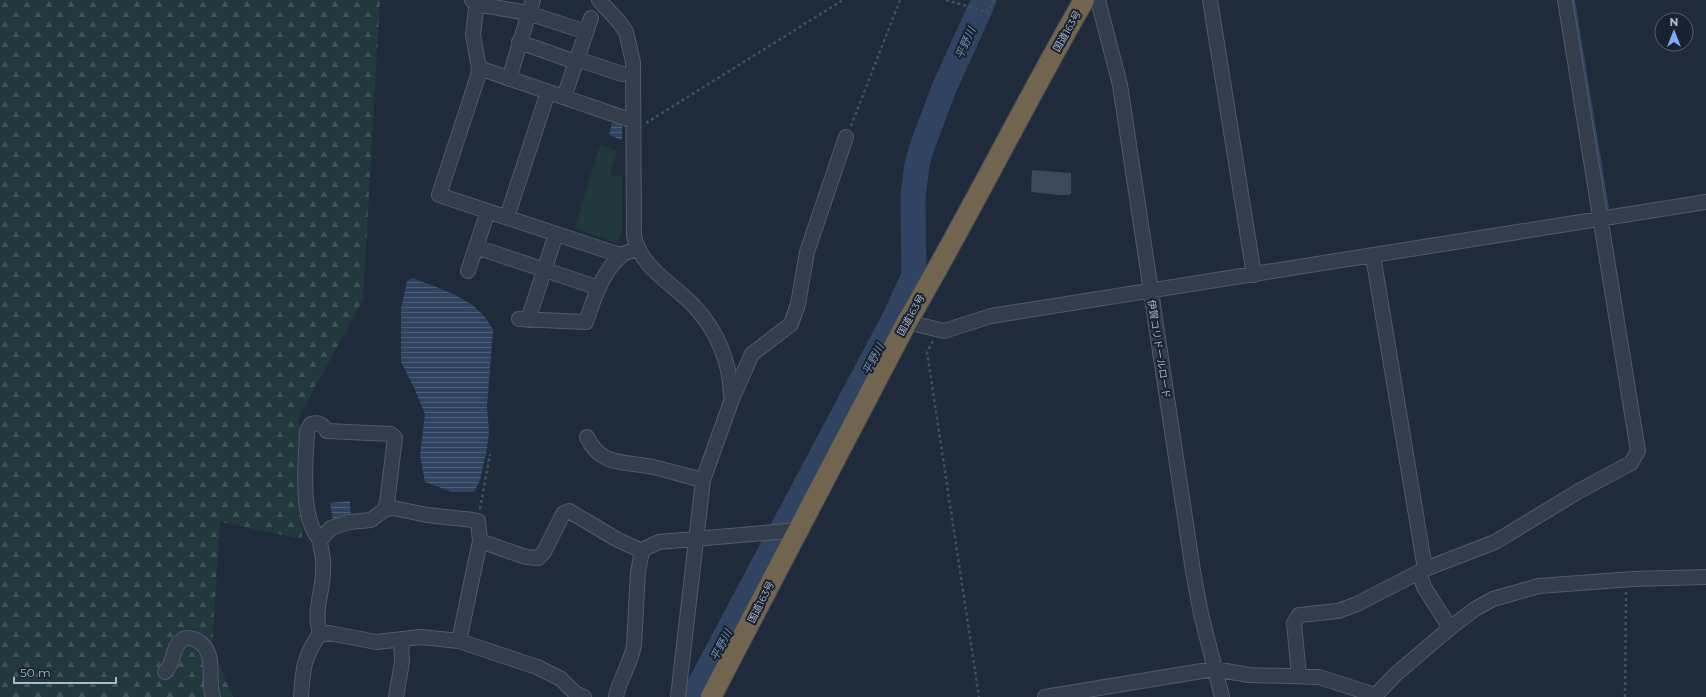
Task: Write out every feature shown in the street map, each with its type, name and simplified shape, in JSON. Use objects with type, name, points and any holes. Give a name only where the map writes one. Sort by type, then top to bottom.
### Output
[{"type":"highway","name":"国道163号","points":[[711,697],[794,531],[907,322],[938,268],[1042,73],[1084,0]]},
{"type":"street","points":[[599,0],[620,22],[626,32],[633,62],[634,236],[636,249],[642,259],[694,306],[722,346],[730,374],[732,399]]},
{"type":"street","name":"伊賀コリドールロード","points":[[1098,0],[1120,85],[1193,571],[1214,669],[1222,697]]},
{"type":"street","points":[[1210,0],[1254,275]]},
{"type":"street","points":[[1299,676],[1294,623],[1299,615],[1345,609],[1422,570],[1495,542],[1579,491],[1631,462],[1638,450],[1565,0]]},
{"type":"street","points":[[586,32],[531,6],[475,1],[473,35],[479,68],[465,118],[439,195],[618,254],[623,254]]},
{"type":"street","points":[[509,78],[531,6]]},
{"type":"street","points":[[564,97],[591,18]]},
{"type":"street","points":[[519,42],[622,74]]},
{"type":"street","points":[[479,68],[564,97],[633,126]]},
{"type":"street","points":[[507,218],[548,92]]},
{"type":"street","points":[[678,697],[703,480],[732,399],[752,354],[791,324],[798,304],[807,252],[846,137]]},
{"type":"street","points":[[907,322],[944,331],[991,316],[1706,202]]},
{"type":"street","points":[[468,271],[488,211]]},
{"type":"street","points":[[556,234],[544,270],[523,319],[586,322],[599,288],[616,259],[623,254],[636,249]]},
{"type":"street","points":[[476,247],[599,288]]},
{"type":"street","points":[[1373,256],[1424,587],[1450,628]]},
{"type":"street","points":[[320,540],[314,534],[307,502],[307,431],[311,424],[323,424],[327,431],[391,434],[394,438],[387,503],[384,510]]},
{"type":"street","points":[[587,437],[592,448],[612,460],[653,467],[703,480]]},
{"type":"street","points":[[321,635],[319,629],[318,612],[323,561],[320,550],[320,540],[330,528],[349,522],[371,520],[384,510],[393,508],[427,515],[478,521],[480,541],[459,641]]},
{"type":"street","points":[[480,541],[526,557],[538,558],[544,552],[563,514],[569,511],[618,540],[642,551]]},
{"type":"street","points":[[616,697],[621,678],[632,657],[638,572],[642,551],[659,542],[794,531]]},
{"type":"street","points":[[1045,697],[1214,669],[1249,675],[1319,677],[1375,696],[1396,674],[1450,628],[1475,609],[1493,599],[1529,588],[1626,580],[1706,577]]},
{"type":"street","points":[[301,697],[303,670],[307,654],[318,636],[329,633],[376,642],[421,637],[459,641],[537,668],[561,680],[575,693],[584,697]]},
{"type":"street","points":[[165,672],[170,668],[175,647],[183,639],[193,638],[200,642],[211,659],[213,697]]},
{"type":"street","points":[[396,697],[402,662],[401,639]]},
{"type":"path","points":[[633,126],[842,0]]},
{"type":"path","points":[[846,137],[900,0]]},
{"type":"path","points":[[946,0],[988,12],[994,0]]},
{"type":"path","points":[[944,331],[932,342],[926,352],[980,697]]},
{"type":"path","points":[[478,521],[490,454]]},
{"type":"path","points":[[1625,697],[1626,580]]},
{"type":"green space","points":[[0,0],[380,0],[363,300],[299,416],[302,539],[220,522],[212,647],[233,697],[0,697]]},
{"type":"green space","points":[[600,144],[617,151],[610,175],[622,176],[622,231],[616,243],[575,228]]},
{"type":"water","points":[[612,123],[622,125],[622,140],[609,135]]},
{"type":"water","points":[[413,278],[459,297],[469,303],[479,310],[487,319],[493,330],[487,406],[489,431],[487,449],[480,480],[474,492],[452,492],[425,482],[420,456],[425,414],[401,362],[401,309],[407,281]]},
{"type":"water","points":[[350,501],[351,519],[333,521],[330,503]]},
{"type":"building","points":[[1032,170],[1071,173],[1071,193],[1069,195],[1060,195],[1031,192]]},
{"type":"waterway","name":"平野川","points":[[693,697],[895,317],[914,275],[913,197],[917,164],[945,86],[984,0]]},
{"type":"waterway","points":[[1573,0],[1607,208]]}]
